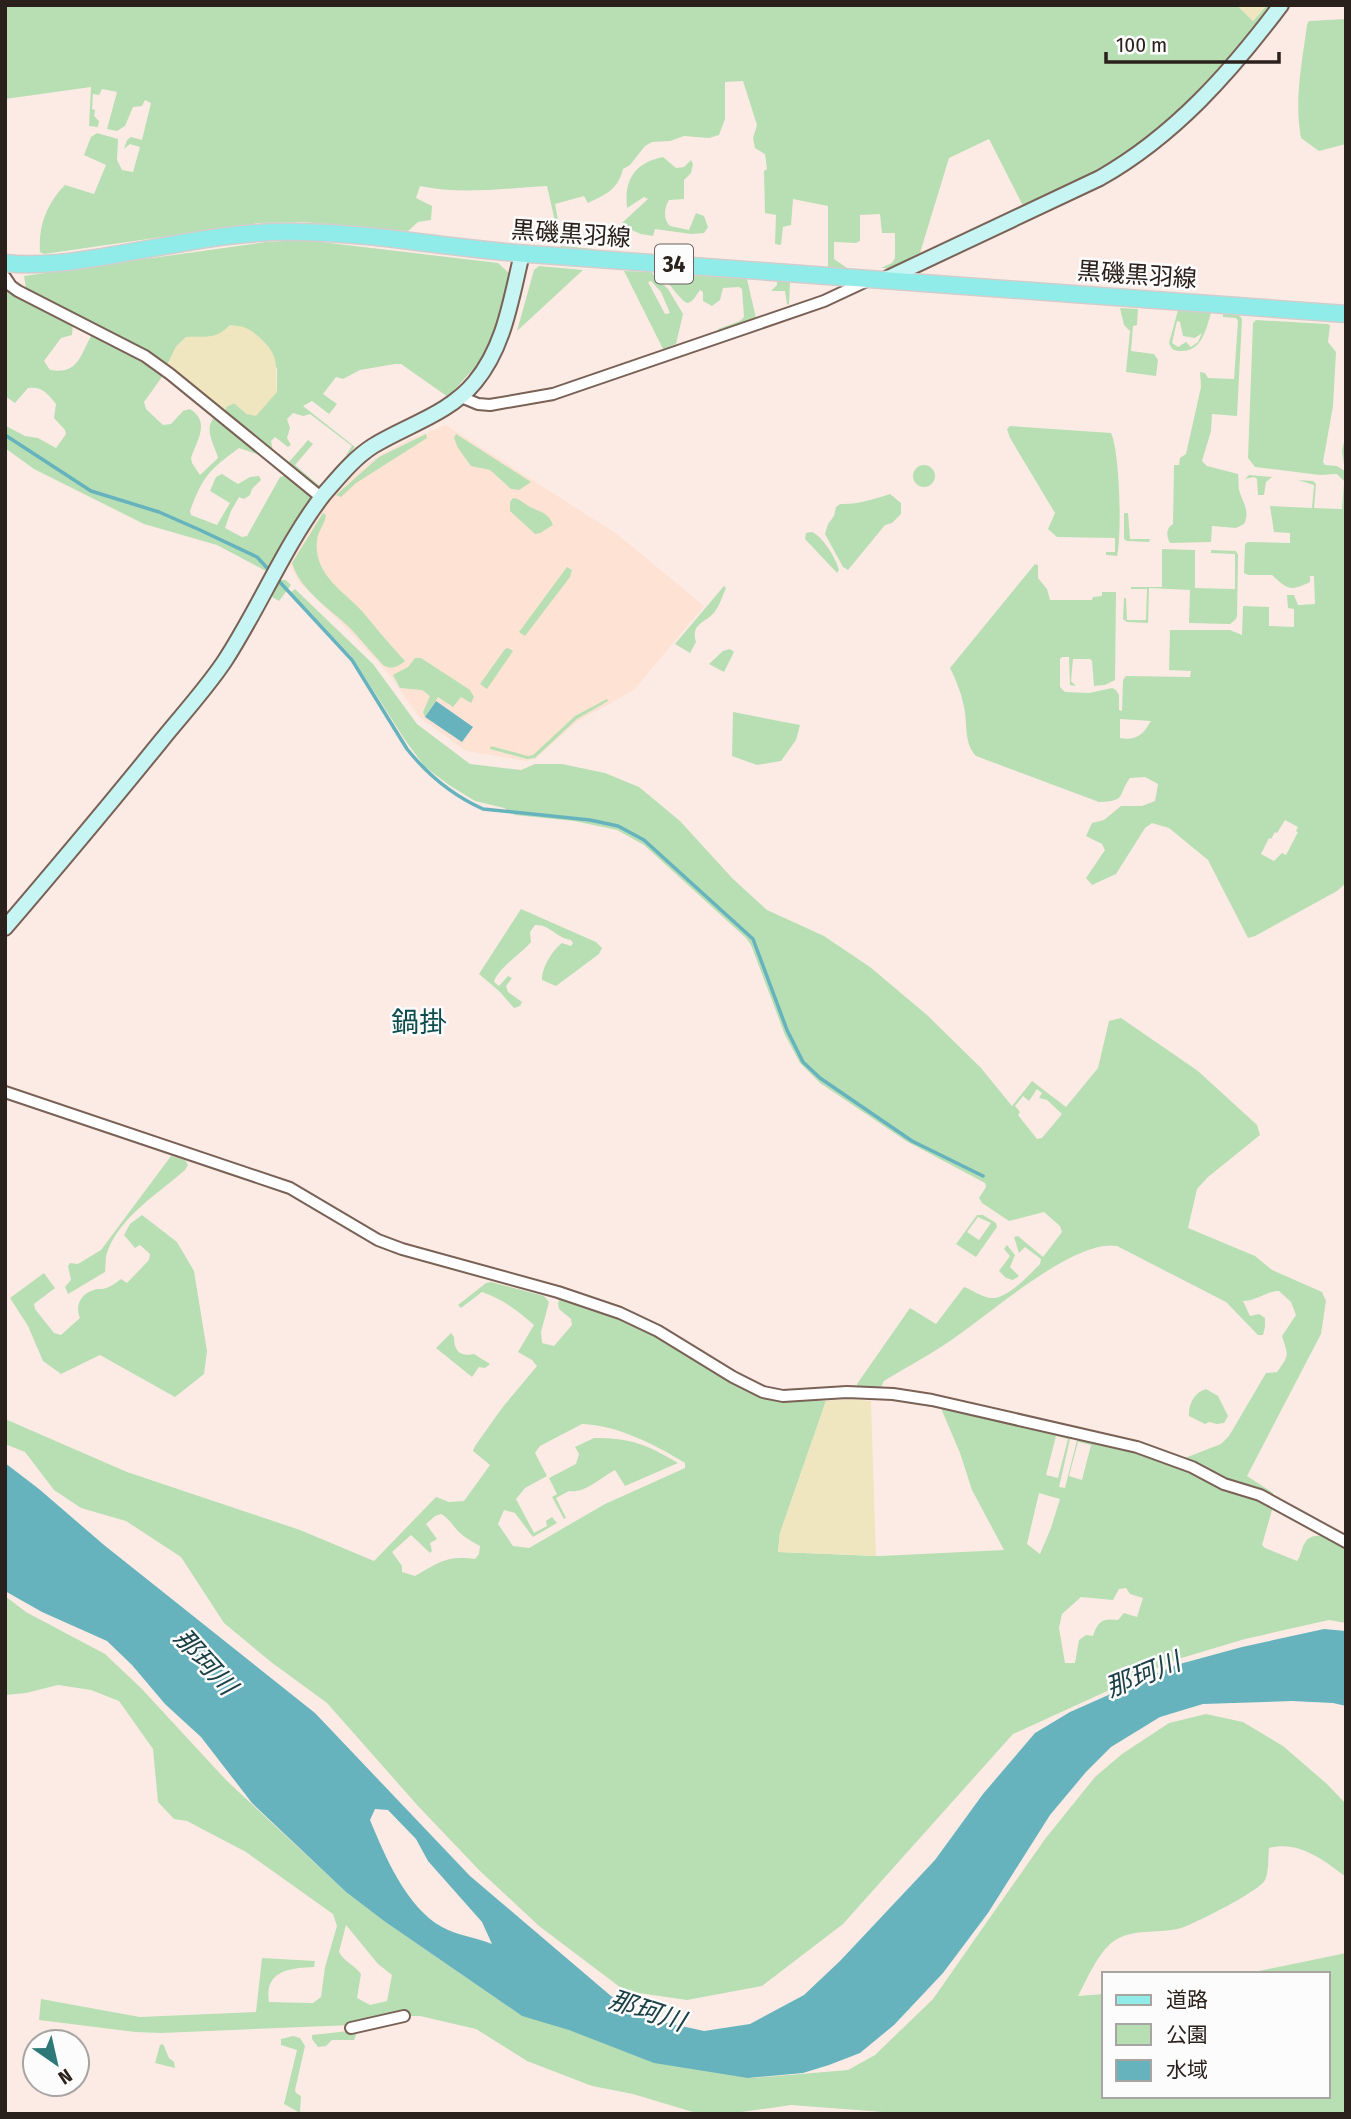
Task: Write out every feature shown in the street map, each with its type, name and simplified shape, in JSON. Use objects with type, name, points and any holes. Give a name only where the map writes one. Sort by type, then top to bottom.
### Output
[{"type":"main road","name":"黒磯黒羽線","points":[[5,263],[38,265],[228,236],[301,232],[396,239],[522,254],[882,278],[1346,314]]},
{"type":"street","points":[[461,397],[478,404],[490,405],[553,394],[824,301],[882,278],[1100,178],[1160,139],[1225,75],[1282,5]]},
{"type":"street","points":[[5,928],[117,796],[222,665],[250,622],[280,564],[322,498],[354,461],[371,448],[435,414],[461,397],[476,381],[502,333],[522,254]]},
{"type":"street","points":[[5,277],[10,286],[18,291],[145,356],[170,373],[322,498]]},
{"type":"street","points":[[5,1093],[290,1188],[379,1240],[402,1250],[558,1292],[620,1313],[658,1331],[733,1377],[764,1392],[783,1396],[847,1392],[892,1394],[932,1400],[1137,1447],[1192,1467],[1224,1484],[1260,1495],[1346,1542]]},
{"type":"street","points":[[351,2028],[404,2016]]},
{"type":"shaded area","points":[[446,425],[617,534],[704,606],[634,690],[578,721],[536,758],[527,761],[466,751],[419,717],[388,673],[300,583],[289,564],[331,498],[351,476],[378,456],[408,440]]},
{"type":"green space","points":[[5,5],[1237,5],[1253,21],[1267,5],[1274,5],[1214,78],[1182,111],[1127,158],[1025,206],[989,139],[949,158],[920,253],[891,268],[881,268],[892,263],[895,258],[895,233],[882,233],[880,214],[860,215],[860,241],[834,242],[834,259],[847,268],[828,268],[828,206],[793,199],[791,225],[783,227],[781,245],[775,244],[776,215],[765,213],[765,154],[755,148],[753,138],[757,125],[743,81],[725,82],[725,119],[719,135],[709,138],[684,136],[670,141],[652,142],[623,169],[615,186],[606,194],[588,203],[584,196],[555,204],[563,246],[594,249],[593,251],[561,248],[547,186],[467,190],[420,186],[416,198],[432,206],[431,220],[418,222],[408,231],[303,222],[259,223],[44,254],[40,252],[41,233],[53,199],[65,185],[94,194],[106,165],[84,155],[91,137],[97,133],[118,139],[117,160],[122,170],[133,172],[140,147],[130,144],[124,149],[131,137],[142,140],[151,103],[145,100],[142,106],[133,107],[125,126],[117,131],[107,129],[117,92],[102,89],[99,95],[93,94],[92,109],[99,121],[98,127],[89,126],[91,87],[5,99]]},
{"type":"green space","points":[[1346,19],[1346,144],[1319,151],[1301,138],[1299,124],[1300,82],[1307,25],[1309,21]]},
{"type":"green space","points":[[663,157],[676,168],[684,167],[691,160],[693,164],[691,173],[684,180],[684,199],[669,200],[666,220],[670,226],[689,230],[696,213],[704,216],[708,227],[704,233],[655,229],[653,236],[622,226],[648,199],[644,197],[627,208],[627,189],[633,174],[645,163]]},
{"type":"green space","points":[[304,240],[498,263],[510,274],[497,335],[485,356],[448,397],[401,364],[395,364],[360,370],[343,379],[336,377],[323,394],[337,404],[329,414],[312,401],[303,406],[355,447],[348,456],[346,455],[352,446],[310,414],[303,416],[293,413],[287,419],[290,428],[287,438],[291,445],[288,447],[275,437],[271,441],[273,452],[225,411],[226,407],[234,403],[247,414],[277,392],[277,368],[222,334],[186,337],[176,347],[162,377],[144,402],[146,409],[163,425],[171,424],[183,411],[190,409],[196,414],[200,419],[201,431],[191,458],[200,475],[218,458],[210,431],[215,416],[263,456],[239,448],[221,462],[203,481],[190,511],[191,515],[217,525],[230,503],[210,491],[216,477],[222,474],[238,484],[250,477],[259,476],[261,480],[250,495],[244,499],[239,497],[225,528],[242,537],[247,536],[280,477],[288,475],[316,496],[274,569],[266,571],[217,545],[144,524],[34,469],[5,448],[5,415],[6,426],[56,448],[66,434],[54,418],[56,404],[44,392],[37,388],[28,388],[15,403],[5,396],[5,288],[73,325],[72,335],[61,338],[44,361],[50,370],[67,370],[77,362],[92,334],[26,288],[24,276],[266,242]]},
{"type":"green space","points":[[539,266],[583,270],[517,331],[534,270]]},
{"type":"green space","points":[[624,271],[651,272],[668,289],[683,314],[676,344],[663,349]],"holes":[[[651,281],[661,292],[670,313],[665,314],[648,282]]]},
{"type":"green space","points":[[661,273],[747,279],[756,318],[718,331],[744,317],[742,289],[723,288],[720,300],[712,306],[703,301],[703,292],[700,290],[688,303]]},
{"type":"green space","points":[[777,280],[790,281],[789,305],[785,291],[771,291],[777,285]]},
{"type":"green space","points":[[1120,308],[1138,309],[1137,325],[1133,326],[1131,351],[1154,354],[1158,360],[1156,376],[1126,372],[1130,331],[1124,325]]},
{"type":"green space","points":[[1178,310],[1211,313],[1202,338],[1194,347],[1177,351],[1172,349],[1169,343]],"holes":[[[1177,321],[1180,322],[1183,336],[1195,338],[1202,333],[1198,342],[1191,347],[1186,342],[1178,347],[1172,343]]]},
{"type":"green space","points":[[1223,313],[1239,315],[1242,319],[1237,416],[1212,414],[1211,431],[1202,461],[1207,466],[1238,474],[1246,519],[1244,524],[1236,528],[1212,526],[1211,542],[1170,543],[1167,532],[1173,524],[1174,465],[1179,465],[1180,458],[1186,454],[1201,387],[1200,372],[1205,373],[1208,378],[1234,379],[1238,321],[1236,318],[1223,317]]},
{"type":"green space","points":[[1256,320],[1330,325],[1328,342],[1336,352],[1333,406],[1323,462],[1345,471],[1342,451],[1346,432],[1346,883],[1337,891],[1248,938],[1208,860],[1169,828],[1152,823],[1145,828],[1116,874],[1092,885],[1086,878],[1105,850],[1102,844],[1086,836],[1092,823],[1104,820],[1121,806],[1142,806],[1155,801],[1158,784],[1145,777],[1130,778],[1118,799],[1099,802],[976,756],[968,741],[963,701],[950,668],[1035,564],[1038,565],[1038,578],[1047,589],[1050,600],[1092,600],[1093,597],[1102,596],[1102,592],[1116,592],[1115,680],[1094,686],[1092,661],[1073,659],[1071,681],[1076,686],[1070,685],[1069,657],[1062,657],[1060,687],[1065,692],[1089,693],[1112,688],[1119,695],[1119,710],[1122,711],[1123,680],[1126,676],[1190,677],[1191,671],[1169,670],[1170,630],[1230,630],[1242,635],[1243,606],[1269,607],[1269,626],[1294,627],[1294,609],[1288,608],[1287,595],[1294,595],[1298,605],[1315,604],[1314,576],[1310,576],[1310,582],[1289,588],[1272,575],[1244,573],[1245,544],[1248,542],[1290,543],[1290,533],[1274,532],[1270,506],[1312,508],[1314,485],[1298,480],[1313,481],[1316,484],[1314,508],[1342,509],[1344,481],[1337,474],[1320,475],[1255,467],[1248,458],[1253,323]],"holes":[[[1120,719],[1151,721],[1138,736],[1126,739],[1120,738]],[[1285,820],[1298,827],[1298,832],[1286,855],[1282,853],[1274,861],[1261,854],[1269,838],[1277,833]]]},
{"type":"green space","points":[[1010,426],[1111,433],[1119,494],[1117,556],[1106,555],[1106,552],[1115,552],[1115,538],[1057,537],[1048,529],[1055,513],[1010,438],[1007,429]]},
{"type":"green space","points":[[426,434],[427,438],[356,483],[341,497],[336,495],[379,457]]},
{"type":"green space","points":[[456,434],[531,482],[519,490],[511,489],[490,470],[471,466],[458,448],[454,438]]},
{"type":"green space","points":[[308,440],[313,444],[295,465],[322,488],[316,488],[276,455],[278,453],[289,462]]},
{"type":"green space","points":[[920,465],[928,465],[935,472],[935,480],[928,487],[920,487],[913,480],[913,472]]},
{"type":"green space","points":[[1249,475],[1272,477],[1266,482],[1264,495],[1258,495],[1257,479],[1245,479]]},
{"type":"green space","points":[[890,494],[901,503],[901,514],[892,523],[885,525],[848,570],[843,567],[825,534],[836,507]]},
{"type":"green space","points":[[513,498],[549,517],[553,525],[535,534],[510,511]]},
{"type":"green space","points":[[323,513],[326,515],[317,540],[317,552],[324,572],[405,661],[397,666],[392,668],[383,665],[350,628],[309,590],[296,573],[292,563]]},
{"type":"green space","points":[[1124,513],[1128,513],[1130,539],[1150,539],[1149,542],[1124,539]]},
{"type":"green space","points":[[812,532],[825,543],[832,554],[839,570],[837,573],[805,539],[806,533]]},
{"type":"green space","points":[[1162,549],[1195,550],[1195,588],[1235,589],[1235,554],[1211,553],[1211,550],[1236,551],[1236,619],[1230,624],[1189,623],[1190,590],[1149,588],[1148,623],[1127,622],[1123,619],[1126,598],[1127,620],[1146,620],[1147,589],[1131,587],[1162,587]]},
{"type":"green space","points":[[567,567],[572,570],[570,577],[525,636],[519,632]]},
{"type":"green space","points":[[279,580],[286,580],[291,585],[279,601],[272,597]]},
{"type":"green space","points":[[724,586],[726,588],[716,610],[695,630],[696,642],[690,653],[675,644]]},
{"type":"green space","points":[[295,589],[373,664],[417,724],[470,764],[521,770],[535,764],[562,764],[605,773],[639,787],[680,821],[733,879],[767,910],[824,936],[870,967],[927,1015],[981,1068],[1012,1106],[1032,1081],[1066,1107],[1098,1068],[1109,1021],[1121,1018],[1198,1071],[1257,1125],[1260,1135],[1197,1189],[1188,1228],[1255,1256],[1272,1270],[1322,1292],[1326,1301],[1321,1334],[1247,1476],[1273,1493],[1274,1503],[1262,1545],[1265,1548],[1297,1561],[1305,1542],[1311,1537],[1346,1536],[1346,1623],[1329,1620],[1245,1639],[1175,1660],[1013,1734],[843,1924],[762,1986],[687,2000],[625,1991],[539,1926],[479,1870],[418,1806],[327,1703],[224,1623],[181,1557],[126,1521],[81,1508],[54,1490],[25,1452],[5,1444],[5,1419],[127,1472],[300,1530],[374,1561],[436,1497],[449,1502],[464,1501],[490,1465],[473,1451],[475,1446],[537,1366],[518,1352],[534,1325],[522,1315],[504,1302],[482,1292],[461,1308],[458,1305],[491,1282],[544,1296],[549,1302],[541,1332],[542,1343],[554,1346],[572,1325],[571,1319],[559,1309],[560,1298],[616,1315],[780,1400],[826,1401],[780,1533],[778,1552],[880,1556],[1004,1550],[972,1490],[940,1406],[1069,1436],[1059,1487],[1065,1488],[1077,1440],[1152,1449],[1185,1458],[1221,1444],[1229,1436],[1266,1373],[1277,1372],[1286,1358],[1282,1336],[1296,1315],[1291,1302],[1279,1291],[1243,1301],[1250,1316],[1259,1314],[1265,1318],[1263,1335],[1258,1335],[1226,1302],[1117,1246],[1100,1247],[1080,1253],[1035,1279],[948,1342],[884,1381],[879,1391],[857,1390],[857,1384],[910,1308],[936,1324],[964,1287],[990,1298],[1004,1295],[1024,1280],[1040,1264],[1041,1259],[1025,1247],[1019,1253],[1014,1237],[1018,1236],[1043,1257],[1062,1232],[1060,1226],[1044,1212],[1009,1221],[982,1203],[979,1198],[986,1187],[985,1183],[906,1141],[820,1083],[800,1063],[785,1035],[746,938],[644,845],[617,830],[574,821],[515,815],[504,808],[475,801],[425,767],[352,657],[291,592]],"holes":[[[1037,1089],[1042,1093],[1039,1098],[1047,1100],[1062,1114],[1042,1138],[1037,1139],[1018,1115],[1020,1112],[1015,1106],[1023,1096],[1029,1101]],[[582,1424],[595,1425],[649,1443],[685,1463],[685,1468],[605,1504],[529,1548],[513,1546],[498,1524],[504,1510],[515,1513],[533,1537],[557,1523],[552,1517],[546,1521],[547,1526],[534,1533],[516,1499],[525,1488],[547,1476],[535,1453],[540,1446]],[[1056,1436],[1068,1439],[1058,1478],[1046,1475]],[[1078,1442],[1091,1445],[1082,1480],[1069,1476]],[[1039,1493],[1060,1499],[1040,1554],[1027,1544]],[[441,1514],[461,1534],[480,1546],[479,1554],[475,1559],[457,1558],[444,1561],[415,1576],[402,1572],[402,1566],[392,1552],[411,1535],[430,1553],[430,1543],[437,1539],[426,1524]],[[1126,1588],[1130,1594],[1143,1598],[1137,1617],[1124,1613],[1118,1620],[1101,1622],[1093,1636],[1086,1635],[1079,1640],[1075,1663],[1065,1663],[1059,1628],[1062,1614],[1081,1597],[1113,1600],[1119,1589]]]},
{"type":"green space","points":[[508,648],[513,651],[487,689],[480,684]]},
{"type":"green space","points":[[730,649],[734,652],[724,672],[709,664],[723,651]]},
{"type":"green space","points":[[415,658],[421,658],[470,690],[474,697],[471,703],[461,697],[453,707],[438,697],[425,717],[423,712],[430,696],[422,690],[400,688],[393,675],[408,667]]},
{"type":"green space","points":[[607,699],[608,701],[577,719],[535,758],[527,759],[490,749],[491,746],[533,755],[575,716]]},
{"type":"green space","points":[[733,712],[800,725],[796,740],[781,761],[757,765],[732,756]]},
{"type":"green space","points":[[521,909],[596,942],[602,948],[599,954],[556,986],[542,980],[542,975],[551,955],[562,943],[571,946],[573,943],[545,927],[535,925],[530,932],[531,942],[504,967],[494,982],[499,986],[508,976],[512,978],[506,986],[508,992],[522,1002],[514,1008],[479,974]]},
{"type":"green space","points":[[171,1156],[185,1160],[188,1165],[185,1170],[122,1226],[108,1250],[105,1272],[68,1294],[65,1287],[71,1280],[68,1266],[70,1263],[78,1264],[101,1250]]},
{"type":"green space","points":[[142,1215],[177,1242],[194,1271],[207,1351],[204,1374],[175,1397],[100,1355],[61,1374],[43,1361],[28,1326],[10,1298],[44,1273],[55,1288],[34,1304],[35,1309],[54,1333],[61,1335],[80,1318],[79,1305],[85,1294],[108,1287],[121,1279],[127,1283],[149,1260],[150,1254],[140,1245],[135,1248],[124,1235],[130,1224]]},
{"type":"green space","points":[[977,1215],[983,1215],[996,1223],[997,1227],[976,1257],[956,1244]],"holes":[[[978,1217],[991,1223],[979,1240],[967,1232]]]},
{"type":"green space","points":[[1007,1245],[1015,1255],[1010,1267],[1019,1276],[1013,1280],[1006,1278],[999,1271],[1010,1256],[1004,1249]]},
{"type":"green space","points":[[451,1333],[459,1352],[465,1355],[474,1354],[490,1364],[485,1368],[479,1367],[472,1377],[436,1348]]},
{"type":"green space","points":[[1206,1389],[1218,1396],[1228,1416],[1224,1423],[1205,1424],[1189,1416],[1193,1399]]},
{"type":"green space","points":[[594,1438],[638,1443],[678,1463],[625,1486],[615,1470],[587,1488],[569,1491],[556,1498],[566,1518],[564,1519],[552,1497],[557,1494],[549,1478],[576,1464],[579,1454],[575,1447]]},
{"type":"green space","points":[[5,1596],[26,1612],[105,1654],[141,1688],[226,1780],[346,1892],[522,2016],[752,2078],[848,2070],[875,2055],[933,1999],[1045,1839],[1095,1777],[1122,1754],[1169,1723],[1206,1714],[1243,1722],[1283,1746],[1346,1804],[1346,1877],[1320,1858],[1300,1849],[1280,1846],[1269,1848],[1265,1880],[1240,1899],[1181,1928],[1133,1933],[1111,1943],[1094,1965],[1078,1996],[1102,1994],[1102,2098],[1330,2098],[1330,1972],[1254,1972],[1346,1953],[1346,2114],[909,2114],[791,2105],[728,2114],[693,2112],[633,2094],[592,2086],[527,2061],[476,2029],[420,2016],[352,2025],[161,2033],[39,2020],[41,1999],[140,2017],[256,2012],[262,1958],[315,1961],[314,1967],[280,1973],[270,1984],[268,1992],[269,2002],[313,2003],[321,1997],[325,1967],[337,1926],[333,1914],[246,1852],[187,1821],[174,1819],[158,1802],[153,1749],[119,1701],[91,1690],[58,1685],[5,1695]],"holes":[[[346,1925],[378,1964],[392,1975],[387,2001],[370,2005],[357,1998],[361,1974],[339,1952]]]},
{"type":"green space","points":[[358,2030],[354,2040],[332,2040],[326,2046],[318,2047],[312,2039],[312,2035]]},
{"type":"green space","points":[[293,2036],[300,2038],[305,2046],[295,2090],[301,2096],[300,2113],[284,2104],[297,2050],[281,2045],[281,2039]]},
{"type":"green space","points":[[163,2044],[175,2068],[155,2063],[160,2045]]},
{"type":"sand","points":[[1237,5],[1267,5],[1253,21]]},
{"type":"sand","points":[[230,325],[252,331],[266,344],[274,357],[277,392],[256,416],[247,414],[234,403],[226,407],[225,411],[166,367],[176,347],[186,337],[215,335]]},
{"type":"sand","points":[[826,1401],[871,1401],[876,1556],[778,1552],[780,1533]]},
{"type":"water","points":[[436,701],[473,727],[462,742],[425,717]]},
{"type":"water","name":"那珂川","points":[[5,1463],[315,1713],[470,1876],[611,1996],[632,2009],[663,2022],[704,2031],[750,2024],[804,1995],[840,1961],[935,1860],[983,1794],[1035,1733],[1070,1712],[1176,1665],[1324,1629],[1346,1631],[1346,1706],[1292,1701],[1203,1704],[1160,1717],[1111,1747],[1050,1815],[988,1913],[943,1973],[894,2025],[860,2053],[829,2065],[803,2073],[748,2078],[654,2063],[569,2030],[522,2016],[346,1892],[252,1803],[201,1737],[165,1704],[132,1665],[107,1641],[42,1612],[5,1591]],"holes":[[[375,1809],[388,1810],[416,1839],[428,1861],[482,1922],[492,1944],[442,1927],[429,1918],[407,1894],[370,1820]]]},
{"type":"waterway","points":[[5,435],[91,491],[159,512],[200,530],[257,557],[271,572]]},
{"type":"waterway","points":[[276,578],[352,660],[407,749],[432,776],[451,791],[483,809],[590,820],[618,826],[644,840],[753,939],[787,1030],[803,1062],[820,1078],[912,1141],[983,1176]]},
{"type":"district","name":"鍋掛","points":[[419,1022]]}]
